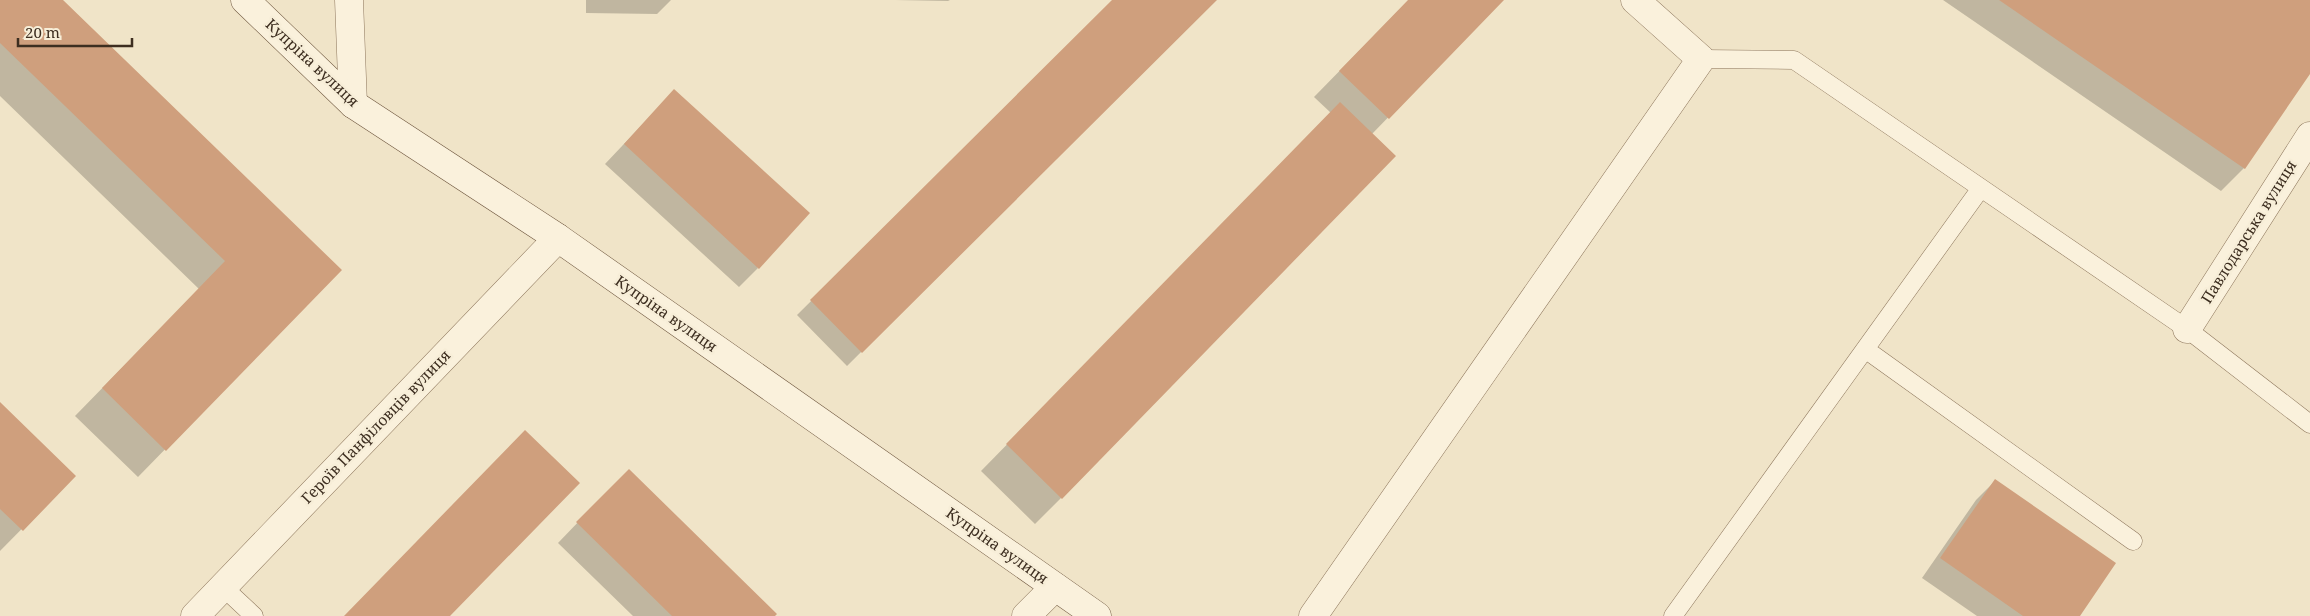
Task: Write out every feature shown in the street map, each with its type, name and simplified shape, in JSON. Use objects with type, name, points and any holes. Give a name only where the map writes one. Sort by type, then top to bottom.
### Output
[{"type":"street","name":"Купріна вулиця","points":[[245,0],[353,104],[558,238],[1097,616]]},
{"type":"street","points":[[350,0],[353,104]]},
{"type":"street","points":[[1313,616],[1700,59],[1635,0]]},
{"type":"street","name":"Павлодарська вулиця","points":[[2187,329],[2310,136]]},
{"type":"street","name":"Героїв Панфіловців вулиця","points":[[195,616],[558,238]]},
{"type":"street","points":[[1026,616],[1055,587]]},
{"type":"lane","points":[[1700,59],[1794,60],[2187,329],[2310,424]]},
{"type":"lane","points":[[1673,616],[1981,188]]},
{"type":"lane","points":[[1865,348],[2134,541]]},
{"type":"lane","points":[[224,586],[254,616]]},
{"type":"building","points":[[0,0],[63,0],[342,270],[166,451],[102,388],[225,261],[0,43]]},
{"type":"building","points":[[1112,0],[1217,0],[862,353],[810,300]]},
{"type":"building","points":[[1408,0],[1504,0],[1389,119],[1339,71]]},
{"type":"building","points":[[1999,0],[2310,0],[2310,74],[2245,169]]},
{"type":"building","points":[[674,89],[810,213],[759,269],[624,144]]},
{"type":"building","points":[[1340,102],[1396,156],[1062,499],[1006,444]]},
{"type":"building","points":[[0,402],[76,476],[23,531],[0,509]]},
{"type":"building","points":[[525,430],[580,483],[450,616],[344,616]]},
{"type":"building","points":[[629,469],[777,614],[775,616],[672,616],[576,522]]},
{"type":"building","points":[[1995,479],[2116,563],[2080,616],[2023,616],[1940,558]]}]
